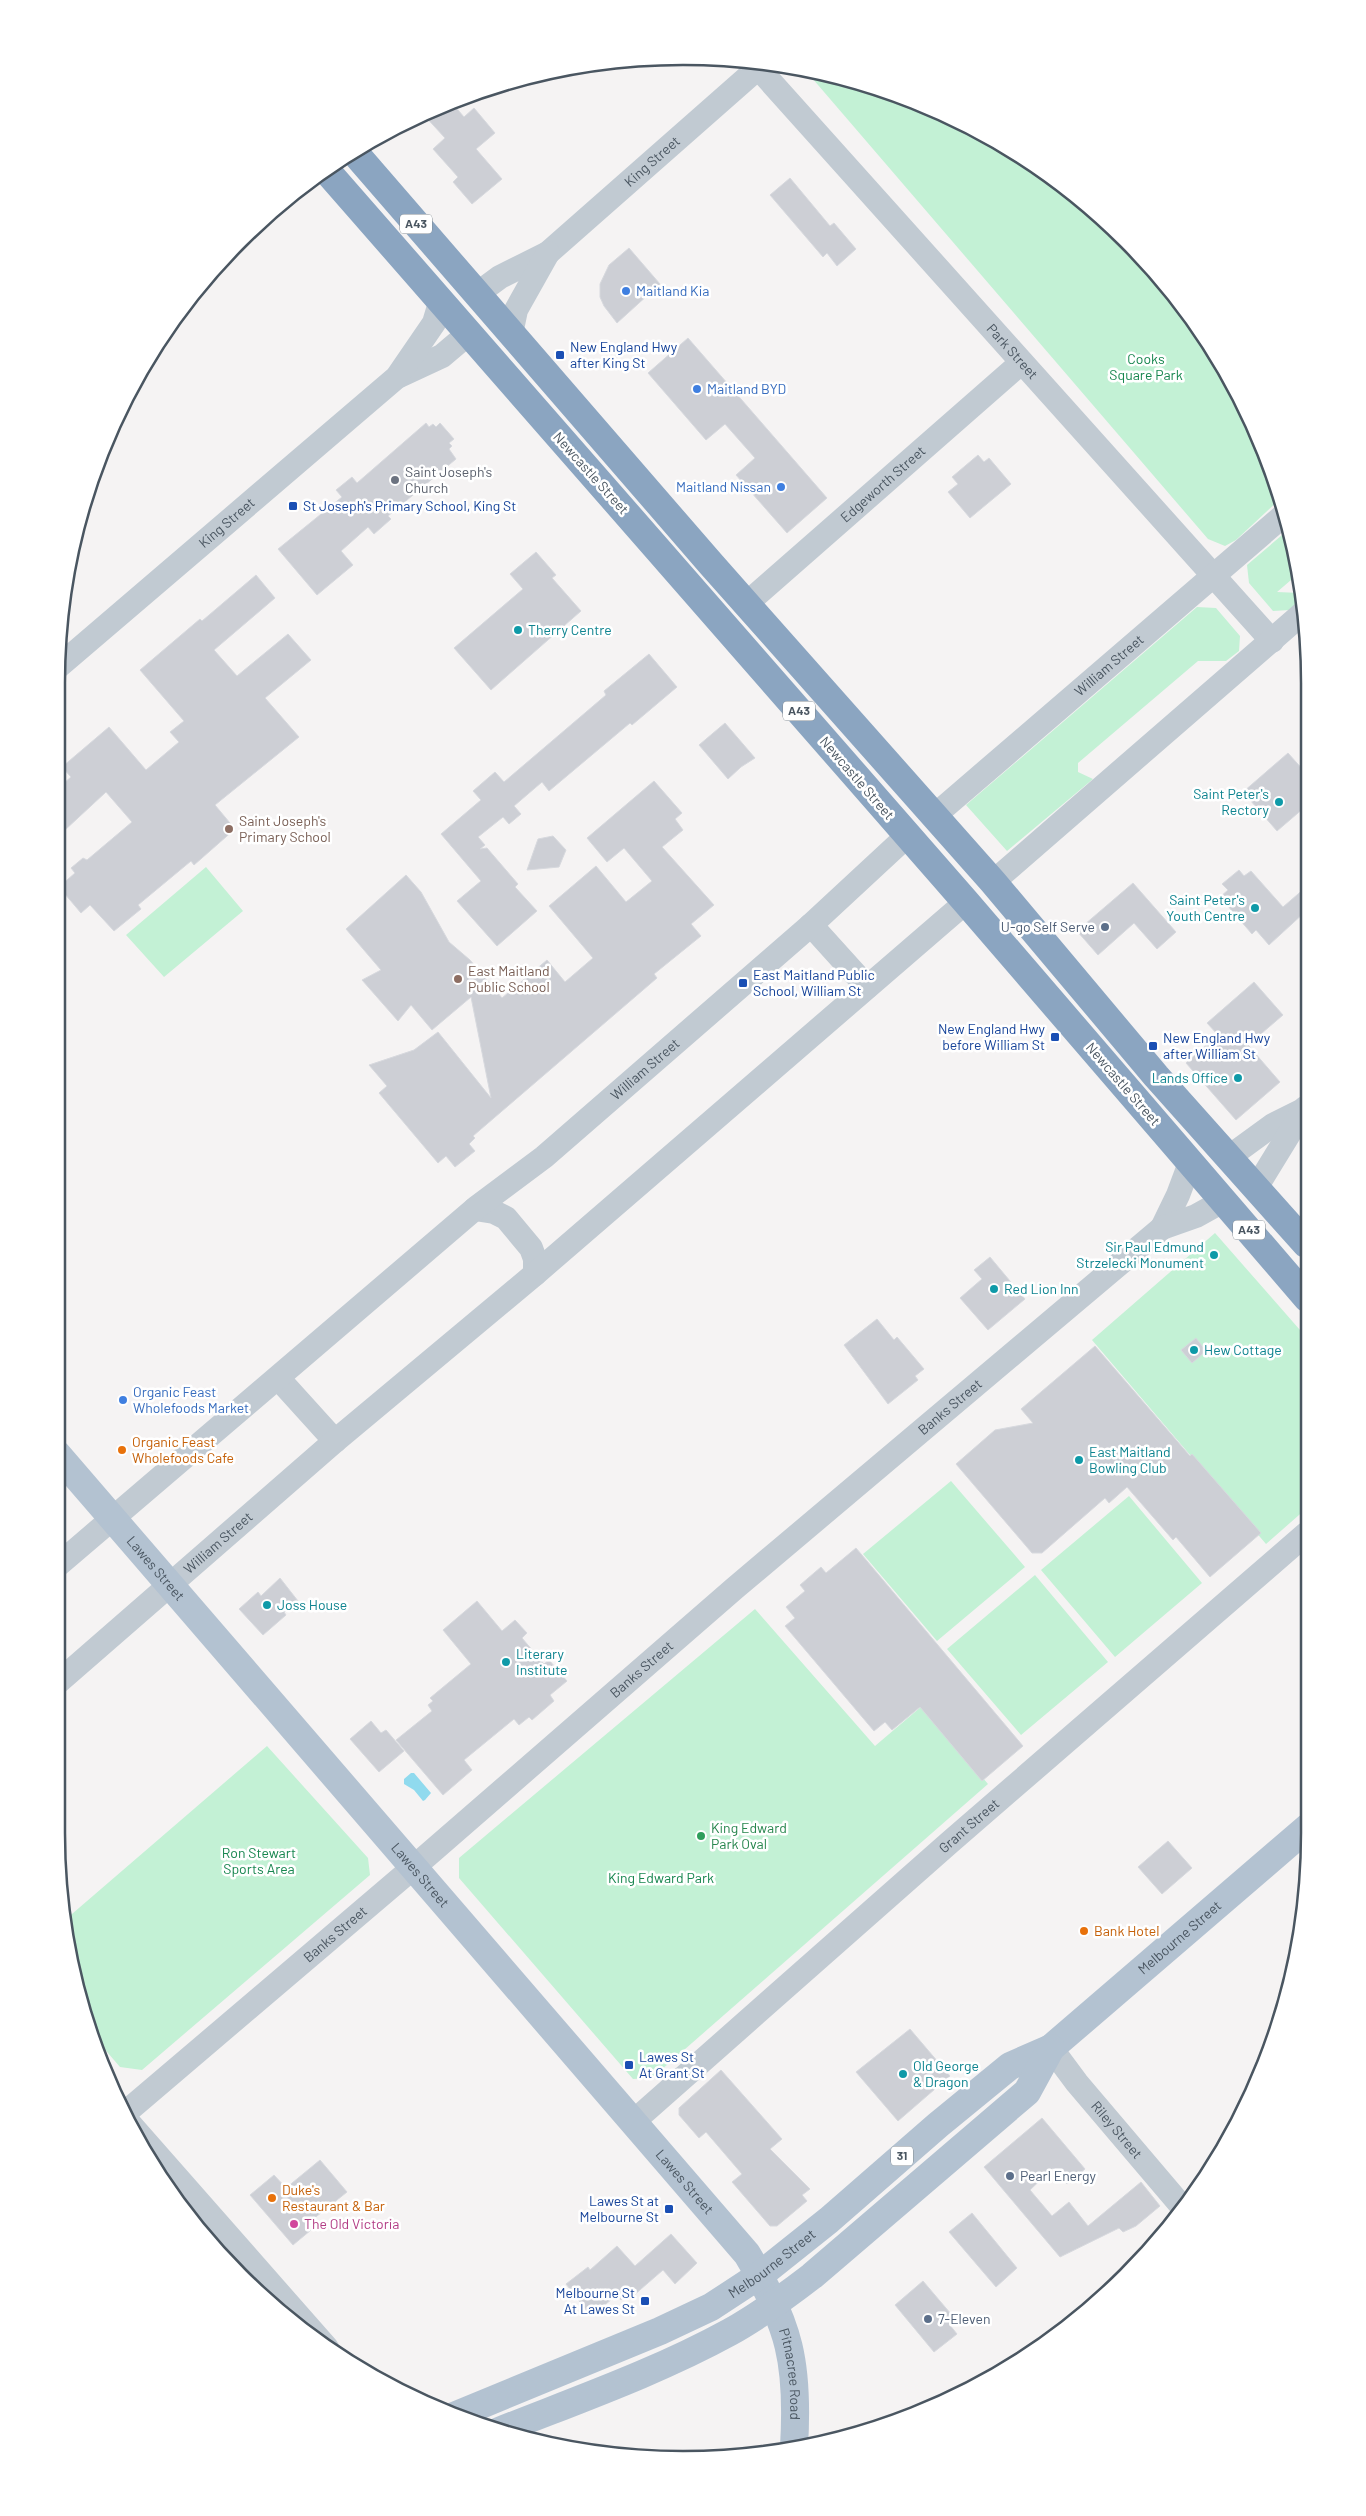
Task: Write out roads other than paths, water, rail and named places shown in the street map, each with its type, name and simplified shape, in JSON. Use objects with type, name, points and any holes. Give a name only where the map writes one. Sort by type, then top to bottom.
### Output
[{"type":"highway","name":"A43","points":[[359,157],[746,604],[993,882],[1156,1076],[1301,1238]]},
{"type":"highway","name":"Newcastle Street","points":[[331,176],[440,303],[966,902],[1301,1291]]},
{"type":"highway","points":[[429,239],[440,270],[461,303],[468,334]]},
{"type":"highway","points":[[478,294],[482,324],[487,336],[509,365],[516,388]]},
{"type":"highway","points":[[1223,1201],[1229,1157]]},
{"type":"main road","name":"Lawes Street","points":[[65,1463],[747,2254],[776,2304]]},
{"type":"main road","name":"Melbourne Street","points":[[466,2411],[660,2331],[710,2307],[760,2275],[829,2220],[938,2124],[1010,2066],[1051,2048],[1301,1833]]},
{"type":"main road","name":"Melbourne Street","points":[[511,2426],[696,2349],[732,2331],[776,2304],[812,2276],[1027,2092],[1051,2048]]},
{"type":"main road","name":"Pitnacree Road","points":[[776,2304],[785,2329],[794,2366],[796,2409],[794,2441]]},
{"type":"street","name":"King Street","points":[[478,294],[500,277],[548,254],[751,69]]},
{"type":"street","name":"Park Street","points":[[759,70],[1272,641]]},
{"type":"street","name":"King Street","points":[[511,334],[516,310],[548,254]]},
{"type":"street","name":"King Street","points":[[66,661],[397,377],[430,330],[440,303]]},
{"type":"street","name":"King Street","points":[[397,377],[442,356],[468,334]]},
{"type":"street","name":"Edgeworth Street","points":[[746,604],[1021,363]]},
{"type":"street","name":"William Street","points":[[934,816],[1279,519]]},
{"type":"street","points":[[993,882],[1298,618]]},
{"type":"street","name":"William Street","points":[[65,1558],[475,1209],[544,1156],[811,925],[907,836]]},
{"type":"street","name":"William Street","points":[[65,1676],[335,1442],[535,1274],[966,902]]},
{"type":"street","points":[[811,925],[866,987]]},
{"type":"street","points":[[1229,1157],[1273,1125],[1301,1111]]},
{"type":"street","points":[[1256,1188],[1301,1116]]},
{"type":"street","name":"Banks Street","points":[[1162,1228],[1178,1195],[1190,1163]]},
{"type":"street","name":"Banks Street","points":[[130,2108],[414,1867],[734,1588],[1162,1228],[1196,1216],[1223,1201]]},
{"type":"street","points":[[475,1209],[494,1212],[506,1218],[531,1248],[535,1259],[535,1274]]},
{"type":"street","points":[[278,1378],[335,1442]]},
{"type":"street","name":"Grant Street","points":[[633,2122],[949,1843],[1301,1538]]},
{"type":"street","name":"Riley Street","points":[[1051,2048],[1077,2083],[1178,2202]]},
{"type":"street","points":[[153,2150],[300,2317]]},
{"type":"water","points":[[411,1773],[414,1773],[431,1793],[423,1801],[414,1790],[404,1784],[404,1779]]},
{"type":"place","name":"Maitland Kia","points":[[626,291]]},
{"type":"place","name":"New England Hwy after King St","points":[[560,355]]},
{"type":"place","name":"Maitland BYD","points":[[697,389]]},
{"type":"place","name":"Saint Joseph's Church","points":[[395,480]]},
{"type":"place","name":"Maitland Nissan","points":[[781,487]]},
{"type":"place","name":"St Joseph's Primary School, King St","points":[[293,506]]},
{"type":"place","name":"Therry Centre","points":[[518,630]]},
{"type":"place","name":"Saint Peter's Rectory","points":[[1279,802]]},
{"type":"place","name":"Saint Joseph's Primary School","points":[[229,829]]},
{"type":"place","name":"Saint Peter's Youth Centre","points":[[1255,908]]},
{"type":"place","name":"U-go Self Serve","points":[[1105,927]]},
{"type":"place","name":"East Maitland Public School","points":[[458,979]]},
{"type":"place","name":"East Maitland Public School, William St","points":[[743,983]]},
{"type":"place","name":"New England Hwy before William St","points":[[1055,1037]]},
{"type":"place","name":"New England Hwy after William St","points":[[1153,1046]]},
{"type":"place","name":"Lands Office","points":[[1238,1078]]},
{"type":"place","name":"Sir Paul Edmund Strzelecki Monument","points":[[1214,1255]]},
{"type":"place","name":"Red Lion Inn","points":[[994,1289]]},
{"type":"place","name":"Hew Cottage","points":[[1194,1350]]},
{"type":"place","name":"Organic Feast Wholefoods Market","points":[[123,1400]]},
{"type":"place","name":"Organic Feast Wholefoods Cafe","points":[[122,1450]]},
{"type":"place","name":"East Maitland Bowling Club","points":[[1079,1460]]},
{"type":"place","name":"Joss House","points":[[267,1605]]},
{"type":"place","name":"Literary Institute","points":[[506,1662]]},
{"type":"place","name":"King Edward Park Oval","points":[[701,1836]]},
{"type":"place","name":"Bank Hotel","points":[[1084,1931]]},
{"type":"place","name":"Lawes St At Grant St","points":[[629,2065]]},
{"type":"place","name":"Old George & Dragon","points":[[903,2074]]},
{"type":"place","name":"Pearl Energy","points":[[1010,2176]]},
{"type":"place","name":"Duke's Restaurant & Bar","points":[[272,2198]]},
{"type":"place","name":"Lawes St at Melbourne St","points":[[669,2209]]},
{"type":"place","name":"The Old Victoria","points":[[294,2224]]},
{"type":"place","name":"Melbourne St At Lawes St","points":[[645,2301]]},
{"type":"place","name":"7-Eleven","points":[[928,2319]]},
{"type":"park label","name":"Cooks Square Park","points":[[1146,368]]},
{"type":"park label","name":"Ron Stewart Sports Area","points":[[259,1862]]},
{"type":"park label","name":"King Edward Park","points":[[661,1878]]}]
